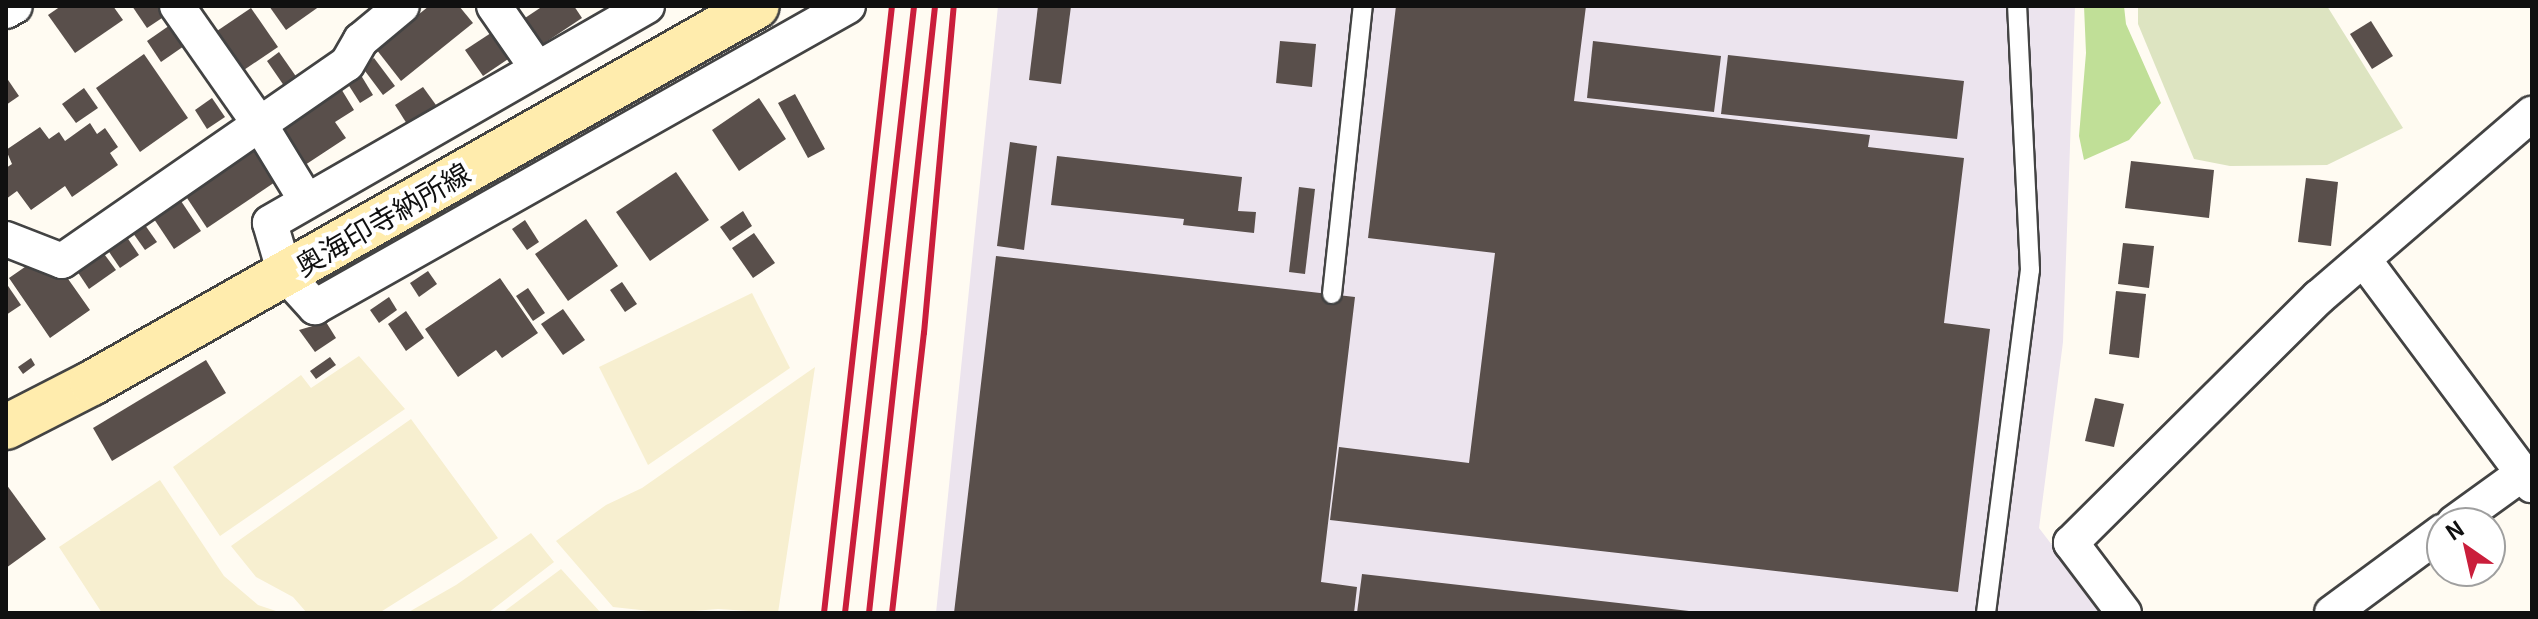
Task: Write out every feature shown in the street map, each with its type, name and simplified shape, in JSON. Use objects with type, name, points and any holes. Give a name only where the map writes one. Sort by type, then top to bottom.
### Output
[{"type":"main road","name":"奥海印寺納所線","points":[[6,427],[285,274],[757,6]]},
{"type":"street","points":[[6,11],[15,6]]},
{"type":"street","points":[[177,6],[259,123],[306,200]]},
{"type":"street","points":[[6,239],[62,261],[347,64],[361,40],[402,6]]},
{"type":"street","points":[[494,6],[537,68]]},
{"type":"street","points":[[647,6],[270,223],[285,274],[315,307],[848,6]]},
{"type":"street","points":[[2124,613],[2071,543],[2319,297],[2527,130]]},
{"type":"street","points":[[2364,260],[2527,479],[2481,507]]},
{"type":"street","points":[[2332,613],[2426,544]]},
{"type":"lane","points":[[1332,294],[1363,6]]},
{"type":"lane","points":[[1986,613],[2030,270],[2017,6]]},
{"type":"shaded area","points":[[998,6],[2075,6],[2063,342],[2039,528],[2104,613],[936,613]]},
{"type":"shaded area","points":[[752,293],[790,368],[648,465],[599,367]]},
{"type":"shaded area","points":[[359,356],[405,409],[220,536],[173,467],[301,375],[311,388]]},
{"type":"shaded area","points":[[815,367],[778,613],[718,609],[668,613],[613,607],[556,541],[606,505],[642,488]]},
{"type":"shaded area","points":[[411,419],[498,538],[379,613],[307,613],[293,597],[256,577],[231,546]]},
{"type":"shaded area","points":[[160,480],[224,576],[258,605],[282,613],[102,613],[59,547]]},
{"type":"shaded area","points":[[531,533],[554,562],[488,613],[407,613],[456,585]]},
{"type":"shaded area","points":[[561,569],[601,613],[502,613]]},
{"type":"green space","points":[[2084,6],[2124,6],[2126,24],[2161,103],[2129,140],[2084,160],[2079,136],[2086,53]]},
{"type":"green space","points":[[2138,6],[2327,6],[2403,128],[2327,165],[2230,166],[2194,159],[2138,24]]},
{"type":"building","points":[[61,6],[113,6],[123,20],[75,53],[48,15]]},
{"type":"building","points":[[132,6],[162,6],[168,14],[147,28]]},
{"type":"building","points":[[269,6],[320,6],[286,30]]},
{"type":"building","points":[[429,6],[459,6],[473,23],[401,81],[376,49]]},
{"type":"building","points":[[543,6],[574,6],[582,18],[540,46],[522,20]]},
{"type":"building","points":[[1038,6],[1071,6],[1061,84],[1029,80]]},
{"type":"building","points":[[1396,6],[1586,6],[1574,101],[1870,135],[1868,147],[1964,158],[1944,323],[1990,329],[1958,592],[1330,520],[1339,447],[1469,463],[1495,253],[1368,238]]},
{"type":"building","points":[[251,8],[278,47],[238,74],[211,35]]},
{"type":"building","points":[[2371,21],[2393,56],[2372,69],[2350,34]]},
{"type":"building","points":[[173,23],[187,44],[161,62],[147,41]]},
{"type":"building","points":[[497,29],[514,55],[483,76],[465,50]]},
{"type":"building","points":[[1280,41],[1316,44],[1312,87],[1276,83]]},
{"type":"building","points":[[1593,41],[1721,56],[1714,112],[1587,98]]},
{"type":"building","points":[[279,52],[302,85],[289,93],[267,61]]},
{"type":"building","points":[[144,54],[188,118],[140,152],[96,88]]},
{"type":"building","points":[[1728,55],[1964,81],[1957,139],[1721,114]]},
{"type":"building","points":[[374,58],[395,86],[383,95],[362,67]]},
{"type":"building","points":[[359,72],[373,95],[360,103],[346,81]]},
{"type":"building","points":[[6,77],[19,96],[6,105]]},
{"type":"building","points":[[340,87],[354,110],[335,122],[346,138],[305,165],[280,126]]},
{"type":"building","points":[[423,87],[436,105],[407,124],[395,105]]},
{"type":"building","points":[[84,88],[98,108],[76,123],[62,104]]},
{"type":"building","points":[[795,94],[825,149],[808,158],[778,103]]},
{"type":"building","points":[[212,98],[225,117],[207,129],[195,110]]},
{"type":"building","points":[[759,98],[786,139],[739,171],[712,130]]},
{"type":"building","points":[[90,123],[97,134],[105,128],[118,147],[110,153],[118,165],[72,197],[65,186],[31,210],[17,191],[6,199],[6,168],[12,164],[6,150],[40,127],[49,139],[59,132],[65,141]]},
{"type":"building","points":[[255,139],[281,178],[207,228],[181,189]]},
{"type":"building","points":[[1010,142],[1037,146],[1024,250],[997,246]]},
{"type":"building","points":[[1057,156],[1242,177],[1238,211],[1256,212],[1254,233],[1183,225],[1184,219],[1051,205]]},
{"type":"building","points":[[2131,161],[2214,170],[2209,218],[2125,208]]},
{"type":"building","points":[[676,172],[709,220],[650,261],[616,212]]},
{"type":"building","points":[[2306,178],[2338,182],[2331,246],[2298,242]]},
{"type":"building","points":[[1299,187],[1315,189],[1305,274],[1289,272]]},
{"type":"building","points":[[175,192],[201,231],[174,249],[148,210]]},
{"type":"building","points":[[743,211],[752,226],[730,241],[720,227]]},
{"type":"building","points":[[140,218],[157,242],[145,250],[128,226]]},
{"type":"building","points":[[586,219],[618,266],[568,301],[535,254]]},
{"type":"building","points":[[525,220],[539,242],[527,250],[512,229]]},
{"type":"building","points":[[122,230],[139,255],[120,268],[103,243]]},
{"type":"building","points":[[754,233],[775,263],[753,278],[732,248]]},
{"type":"building","points":[[2123,243],[2154,246],[2149,288],[2118,284]]},
{"type":"building","points":[[99,247],[116,270],[89,289],[73,265]]},
{"type":"building","points":[[996,256],[1355,297],[1321,582],[1357,587],[1354,613],[954,613]]},
{"type":"building","points":[[35,260],[45,274],[54,268],[62,279],[66,276],[90,310],[50,338],[9,278]]},
{"type":"building","points":[[428,271],[437,284],[419,297],[410,283]]},
{"type":"building","points":[[500,278],[538,333],[502,358],[496,350],[458,377],[425,329]]},
{"type":"building","points":[[622,282],[637,304],[625,312],[610,290]]},
{"type":"building","points":[[6,283],[21,305],[6,315]]},
{"type":"building","points":[[528,288],[545,313],[533,321],[516,296]]},
{"type":"building","points":[[2116,291],[2146,294],[2139,358],[2109,354]]},
{"type":"building","points":[[389,297],[397,310],[379,323],[370,310]]},
{"type":"building","points":[[563,309],[585,340],[563,355],[541,324]]},
{"type":"building","points":[[406,311],[424,338],[406,351],[388,324]]},
{"type":"building","points":[[326,322],[336,338],[315,352],[299,330]]},
{"type":"building","points":[[330,357],[336,365],[316,379],[310,371]]},
{"type":"building","points":[[31,358],[35,365],[23,374],[18,367]]},
{"type":"building","points":[[206,360],[226,393],[112,461],[93,428]]},
{"type":"building","points":[[2095,398],[2124,404],[2114,447],[2085,441]]},
{"type":"building","points":[[6,484],[46,539],[6,568]]},
{"type":"building","points":[[1362,574],[1689,611],[1689,613],[1357,613]]},
{"type":"railway","points":[[824,613],[892,6]]},
{"type":"railway","points":[[845,613],[914,6]]},
{"type":"railway","points":[[869,613],[935,6]]},
{"type":"railway","points":[[892,613],[924,333],[954,6]]}]
